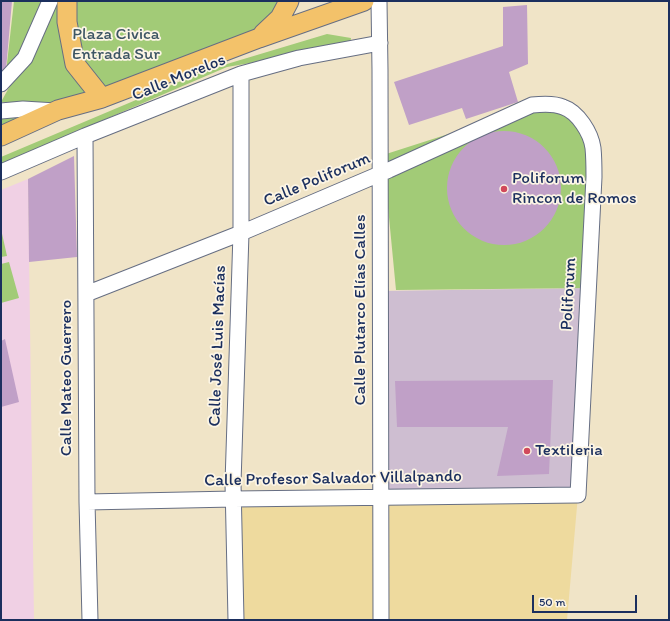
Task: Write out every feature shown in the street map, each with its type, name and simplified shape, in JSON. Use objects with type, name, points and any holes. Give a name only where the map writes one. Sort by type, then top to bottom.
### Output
[{"type":"main road","points":[[67,1],[67,22],[75,64],[102,98]]},
{"type":"main road","points":[[260,38],[280,18],[289,1]]},
{"type":"main road","points":[[1,136],[56,111],[102,98],[260,38],[364,1]]},
{"type":"street","points":[[1,84],[25,58],[50,1]]},
{"type":"street","name":"Calle Plutarco Elías Calles","points":[[379,1],[381,620]]},
{"type":"street","name":"Calle Morelos","points":[[1,172],[85,136],[241,74],[299,58],[380,43]]},
{"type":"street","name":"Calle José Luis Macías","points":[[236,620],[234,499],[241,234],[241,74]]},
{"type":"street","name":"Calle Poliforum","points":[[86,294],[241,234],[396,167],[532,105],[542,104],[563,107]]},
{"type":"street","name":"Poliforum","points":[[563,107],[573,113],[580,120],[588,133],[593,147],[594,177],[578,494]]},
{"type":"street","points":[[1,111],[23,109],[56,111]]},
{"type":"street","name":"Calle Mateo Guerrero","points":[[85,136],[87,502],[90,620]]},
{"type":"street","name":"Calle Profesor Salvador Villalpando","points":[[87,502],[578,494]]},
{"type":"shaded area","points":[[28,179],[34,620],[1,620],[1,190]]},
{"type":"shaded area","points":[[589,288],[578,495],[380,497],[380,291]]},
{"type":"green space","points":[[14,1],[47,1],[5,81]]},
{"type":"green space","name":"Plaza Civica Entrada Sur","points":[[57,1],[289,1],[259,38],[58,110],[1,102]]},
{"type":"green space","points":[[327,34],[351,38],[350,46],[227,67],[1,164],[1,157],[207,70]]},
{"type":"green space","points":[[542,104],[563,107],[593,147],[589,288],[396,290],[383,155]]},
{"type":"green space","points":[[31,113],[1,130],[1,117]]},
{"type":"green space","points":[[1,229],[7,256],[1,257]]},
{"type":"green space","points":[[9,262],[19,298],[1,303],[1,264]]},
{"type":"sand","points":[[578,495],[567,620],[236,620],[234,499]]},
{"type":"building","points":[[1,1],[12,1],[5,81],[1,83]]},
{"type":"building","points":[[527,5],[528,64],[509,72],[518,102],[466,119],[462,108],[409,125],[394,82],[503,46],[503,7]]},
{"type":"building","name":"Poliforum Rincon de Romos","points":[[504,131],[526,135],[545,147],[557,166],[561,188],[557,210],[545,229],[526,241],[504,245],[482,241],[463,229],[451,210],[447,188],[451,166],[463,147],[482,135]]},
{"type":"building","points":[[74,156],[77,257],[29,262],[28,179]]},
{"type":"building","points":[[5,339],[19,402],[1,407],[1,341]]},
{"type":"building","name":"Textileria","points":[[553,380],[549,474],[497,476],[508,427],[397,427],[395,381]]},
{"type":"place","name":"Poliforum Rincon de Romos","points":[[504,189]]},
{"type":"place","name":"Textileria","points":[[527,451]]}]
